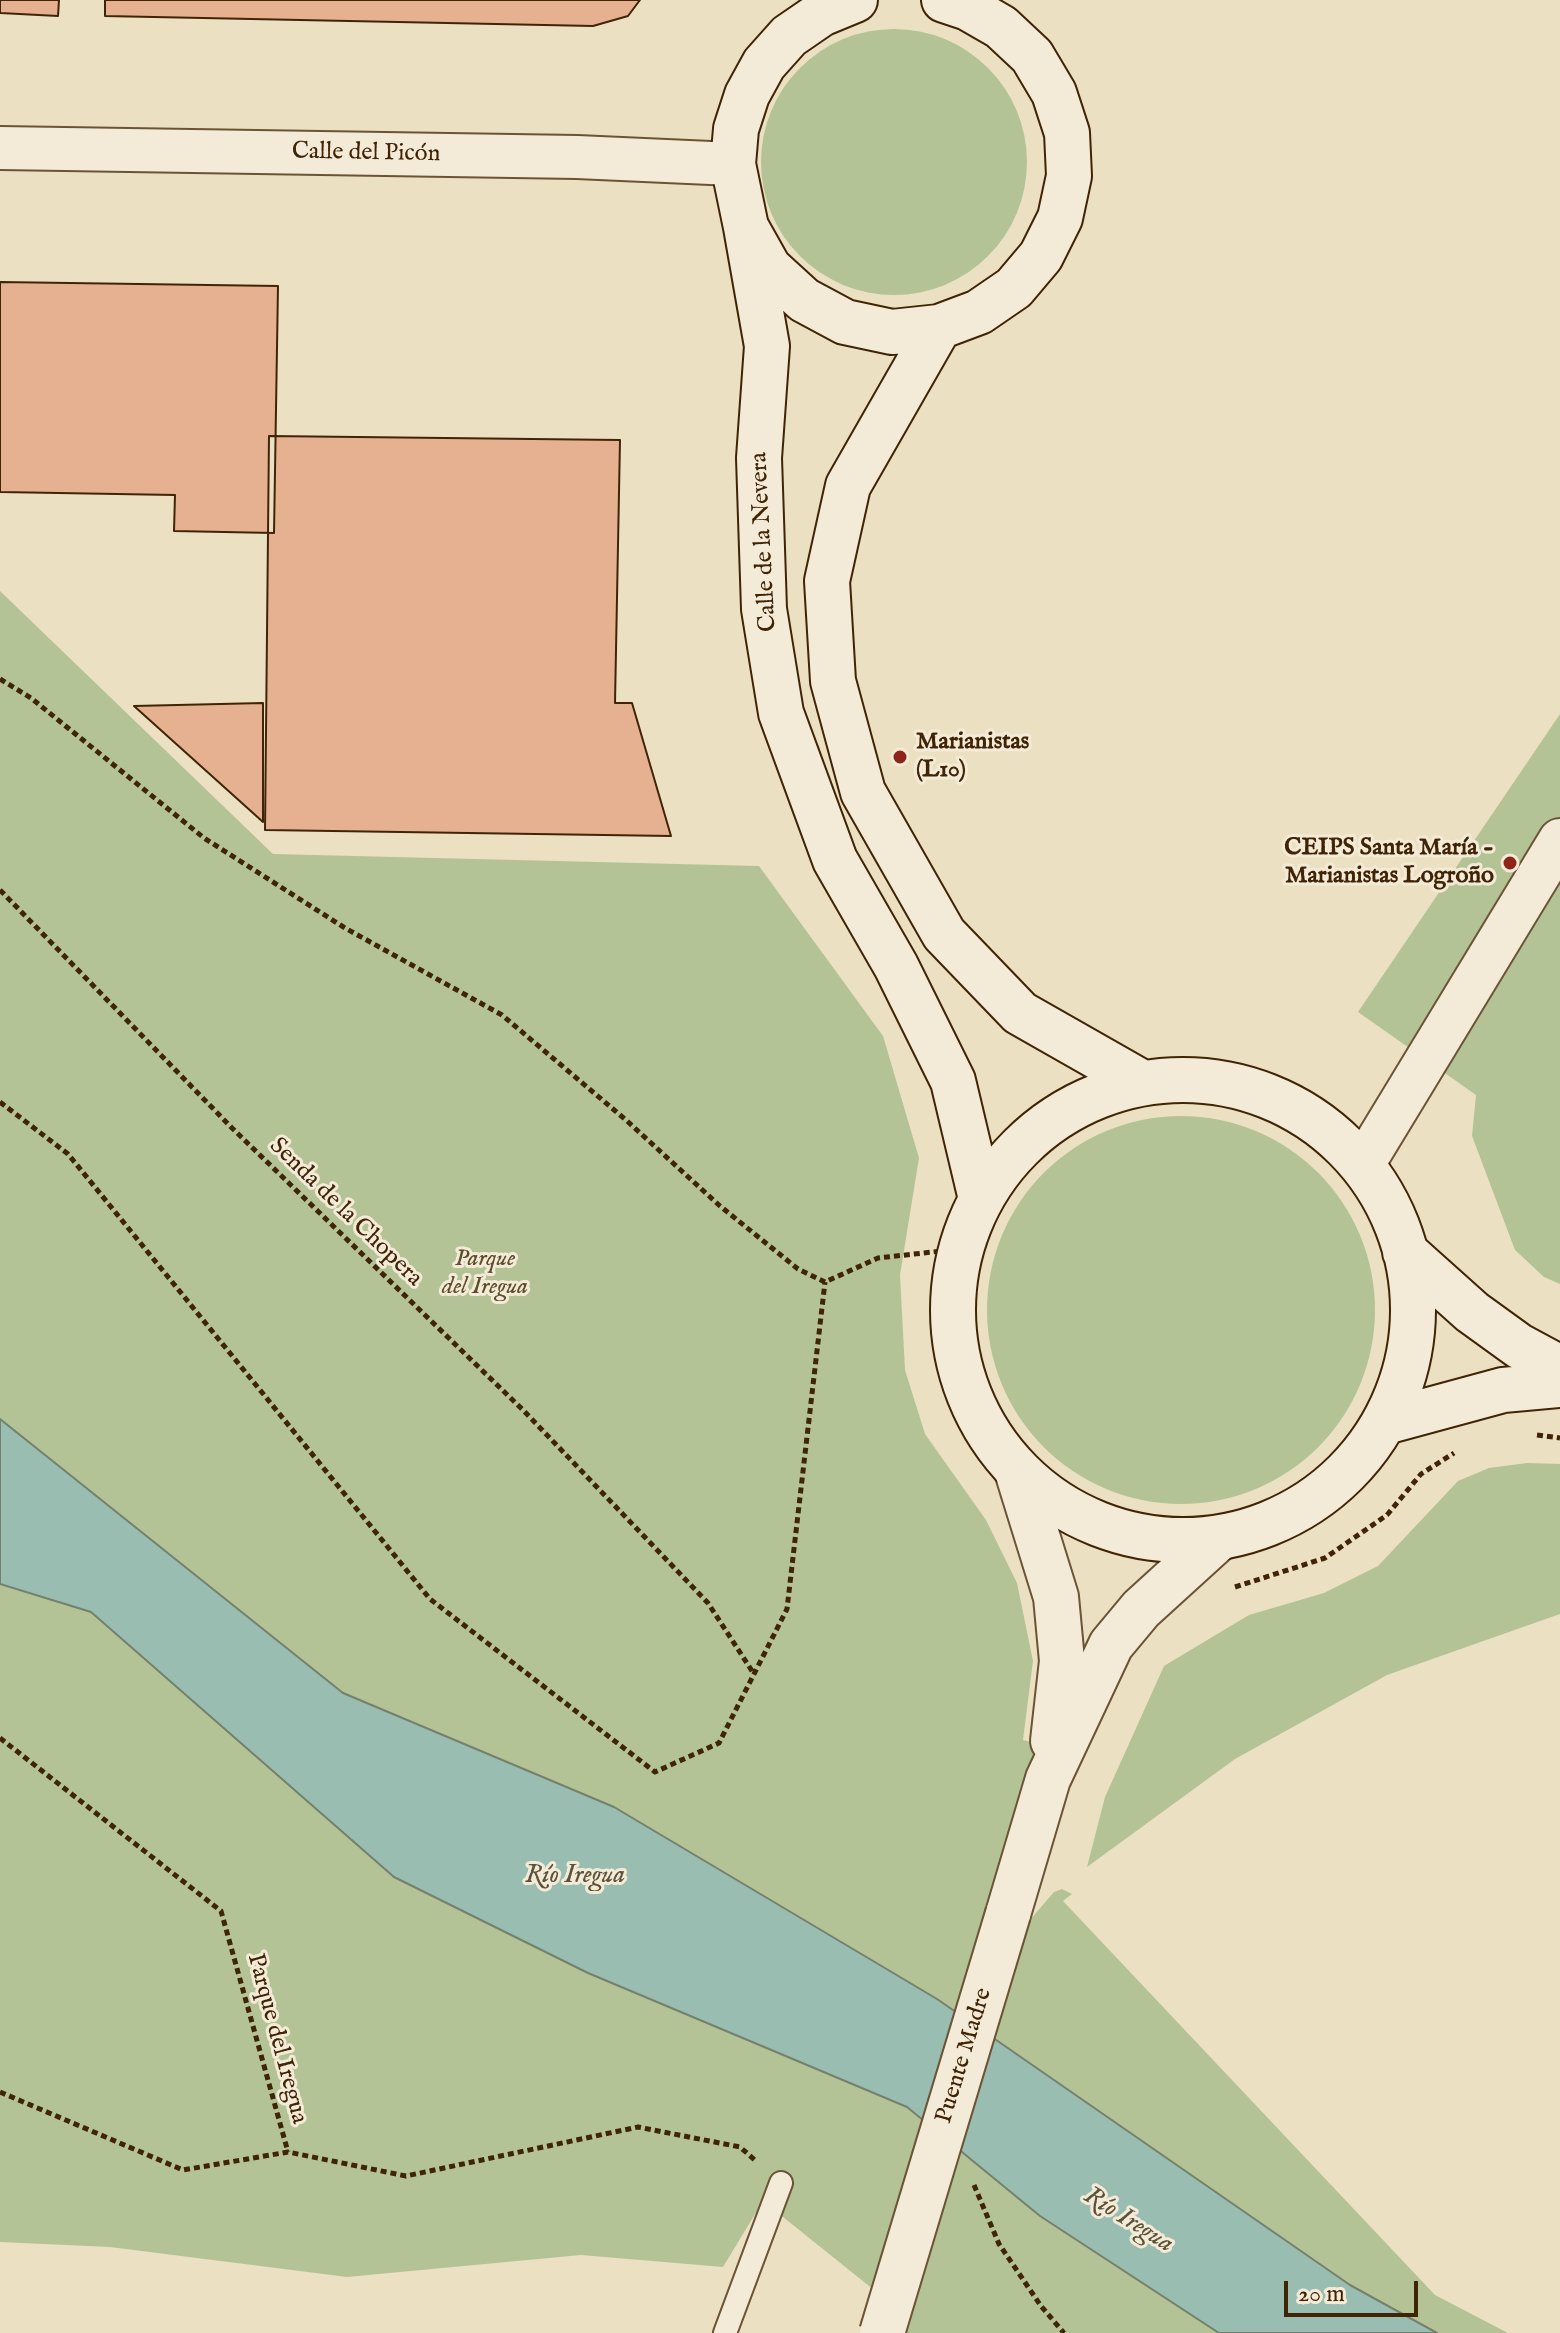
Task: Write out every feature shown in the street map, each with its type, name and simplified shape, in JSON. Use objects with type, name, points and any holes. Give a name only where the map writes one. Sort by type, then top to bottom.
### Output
[{"type":"main road","points":[[764,64],[778,0]]},
{"type":"main road","points":[[764,64],[789,36],[821,14],[855,0]]},
{"type":"main road","points":[[746,227],[769,268],[804,300],[845,322],[892,332],[939,327],[979,312],[1014,288],[1041,256],[1060,218],[1069,176],[1067,133],[1054,93],[1032,56],[996,14],[944,0]]},
{"type":"main road","name":"Calle de la Nevera","points":[[764,64],[747,95],[736,129],[733,164],[767,346],[759,458],[764,609],[781,713],[835,860],[896,966],[953,1081],[981,1199]]},
{"type":"main road","points":[[939,327],[848,486],[827,581],[833,681],[859,778],[863,792],[944,934],[1020,1013],[1143,1083]]},
{"type":"main road","points":[[1183,1079],[1225,1083],[1264,1094],[1301,1112],[1333,1136],[1362,1166],[1388,1206],[1405,1252],[1413,1299],[1414,1341],[1405,1388],[1364,1453],[1323,1493],[1274,1522],[1219,1538],[1164,1541],[1109,1529],[1059,1505],[1017,1471],[981,1423],[959,1367],[952,1308],[960,1249],[981,1199],[1011,1157],[1048,1122],[1093,1097],[1143,1083],[1183,1079]]},
{"type":"main road","points":[[1405,1252],[1472,1312],[1519,1346],[1560,1368]]},
{"type":"main road","points":[[1385,1422],[1503,1390],[1560,1385]]},
{"type":"main road","points":[[1017,1471],[1056,1597],[1062,1661],[1048,1779]]},
{"type":"main road","points":[[1048,1779],[1111,1645],[1141,1609],[1219,1538]]},
{"type":"main road","name":"Puente Madre","points":[[882,2333],[1048,1779]]},
{"type":"street","name":"Calle del Picón","points":[[0,148],[561,157],[733,164]]},
{"type":"street","points":[[1362,1166],[1560,840]]},
{"type":"lane","points":[[725,2333],[781,2183]]},
{"type":"path","points":[[0,679],[31,698],[204,838],[345,928],[502,1015],[626,1120],[720,1206],[798,1269],[825,1282]]},
{"type":"path","name":"Senda de la Chopera","points":[[0,890],[254,1149],[534,1422],[708,1603],[754,1674]]},
{"type":"path","points":[[0,1102],[68,1154],[430,1599],[655,1772],[719,1743],[787,1609],[825,1282]]},
{"type":"path","points":[[825,1282],[878,1258],[960,1249]]},
{"type":"path","points":[[1528,1434],[1560,1438]]},
{"type":"path","points":[[1227,1589],[1325,1558],[1387,1515],[1421,1474],[1458,1452]]},
{"type":"path","name":"Parque del Iregua","points":[[0,1738],[221,1911],[288,2152],[183,2170],[0,2092]]},
{"type":"path","points":[[288,2152],[406,2176],[638,2127],[740,2147],[781,2183]]},
{"type":"path","points":[[970,2175],[999,2244],[1041,2306],[1064,2333]]},
{"type":"green space","points":[[881,29],[907,29],[933,34],[957,44],[979,59],[997,77],[1012,99],[1022,123],[1027,162],[1022,201],[1012,225],[997,247],[979,265],[957,280],[933,290],[907,295],[881,295],[855,290],[831,280],[809,265],[791,247],[776,225],[766,201],[761,175],[761,149],[766,123],[776,99],[791,77],[809,59],[831,44],[855,34]]},
{"type":"green space","name":"Parque del Iregua","points":[[0,591],[273,854],[759,866],[883,1036],[919,1158],[900,1275],[905,1370],[925,1434],[986,1520],[1017,1583],[1033,1661],[1023,1740],[1075,1752],[1010,1962],[1030,1920],[1054,1892],[1062,1889],[1072,1894],[1063,1901],[1435,2295],[1508,2333],[905,2333],[909,2318],[763,2201],[723,2267],[581,2255],[347,2277],[110,2247],[0,2242],[0,1584],[91,1612],[394,1877],[588,1973],[906,2107],[614,1807],[343,1693],[0,1419]]},
{"type":"green space","name":"CEIPS Santa María - Marianistas Logroño","points":[[1560,714],[1560,1284],[1544,1277],[1515,1250],[1472,1136],[1476,1095],[1358,1012]]},
{"type":"green space","points":[[1181,1116],[1219,1120],[1255,1131],[1289,1149],[1318,1173],[1342,1202],[1360,1236],[1371,1272],[1375,1310],[1371,1348],[1360,1384],[1342,1418],[1318,1447],[1289,1471],[1255,1489],[1219,1500],[1181,1504],[1143,1500],[1107,1489],[1073,1471],[1044,1447],[1020,1418],[1002,1384],[991,1348],[987,1310],[991,1272],[1002,1236],[1020,1202],[1044,1173],[1073,1149],[1107,1131],[1143,1120]]},
{"type":"green space","points":[[1527,1463],[1560,1464],[1560,1614],[1387,1675],[1235,1759],[1087,1867],[1105,1797],[1164,1666],[1249,1615],[1324,1593],[1378,1566],[1458,1481],[1489,1468]]},
{"type":"water","name":"Río Iregua","points":[[0,1419],[343,1693],[614,1807],[937,1999],[1350,2285],[1437,2333],[1219,2333],[1040,2216],[907,2107],[588,1973],[394,1877],[91,1612],[0,1584]]},
{"type":"building","points":[[0,0],[59,0],[58,16],[0,13]]},
{"type":"building","points":[[105,0],[640,0],[628,16],[593,26],[105,16]]},
{"type":"building","points":[[0,282],[278,286],[274,533],[174,531],[175,495],[0,492]]},
{"type":"building","points":[[269,436],[620,440],[615,703],[632,703],[671,836],[265,830]]},
{"type":"building","points":[[263,703],[263,822],[134,706]]},
{"type":"place","name":"Marianistas (L10)","points":[[900,757]]},
{"type":"place","name":"CEIPS Santa María - Marianistas Logroño","points":[[1510,863]]}]
